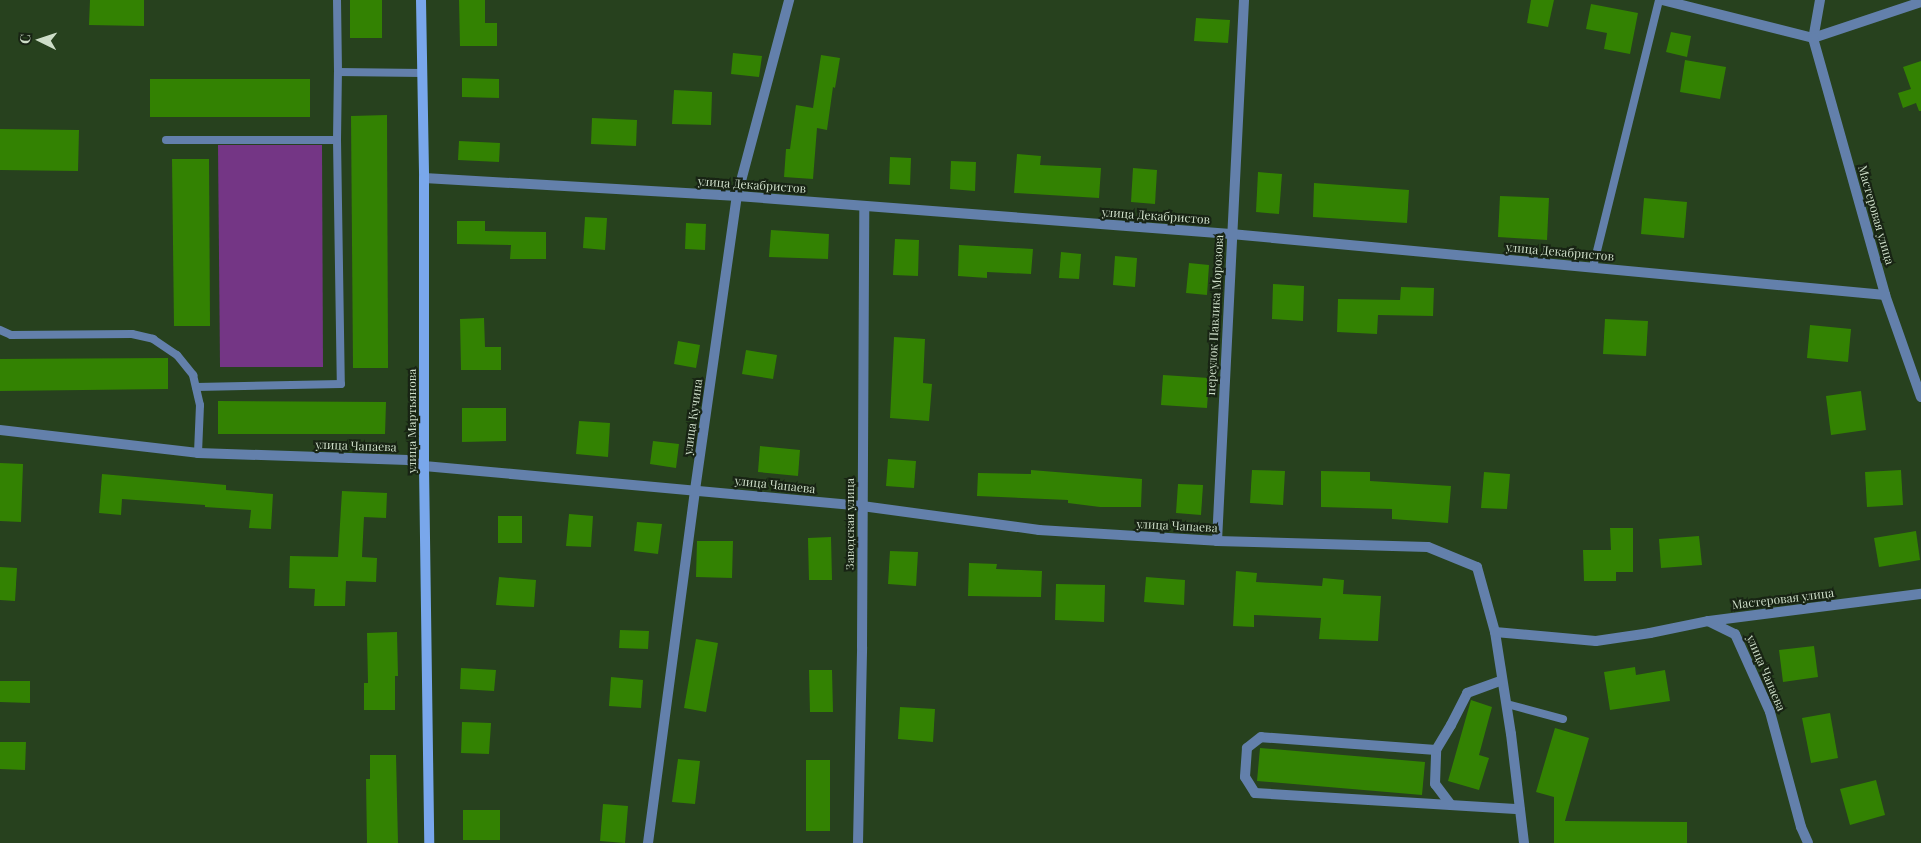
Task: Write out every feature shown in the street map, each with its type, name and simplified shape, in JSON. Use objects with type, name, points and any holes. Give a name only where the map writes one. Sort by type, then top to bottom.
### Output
[{"type":"main road","name":"улица Мартьянова","points":[[421,0],[429,843]]},
{"type":"street","name":"улица Кучина","points":[[648,843],[695,490],[737,196],[789,0]]},
{"type":"street","name":"переулок Павлика Морозова","points":[[1217,541],[1244,0]]},
{"type":"street","points":[[1660,0],[1813,38],[1921,2]]},
{"type":"street","points":[[1813,38],[1820,0]]},
{"type":"street","name":"Мастеровая улица","points":[[1813,38],[1885,296],[1919,383],[1921,397]]},
{"type":"street","name":"улица Декабристов","points":[[424,178],[737,196],[1231,234],[1885,296]]},
{"type":"street","name":"Заводская улица","points":[[858,843],[862,647],[864,206]]},
{"type":"street","name":"улица Чапаева","points":[[0,430],[198,453],[408,460],[424,466],[862,506],[1039,530],[1217,541],[1428,547],[1477,567],[1495,632],[1524,843]]},
{"type":"street","name":"Мастеровая улица","points":[[1708,621],[1921,594]]},
{"type":"street","points":[[1495,632],[1596,641],[1650,633],[1708,621]]},
{"type":"street","name":"улица Чапаева","points":[[1708,621],[1735,634],[1770,712],[1801,827],[1808,843]]},
{"type":"street","points":[[1451,805],[1435,784],[1436,750],[1467,693],[1502,680]]},
{"type":"street","points":[[1436,750],[1260,737],[1247,748],[1245,777],[1255,793],[1520,809]]},
{"type":"lane","points":[[196,387],[342,384],[337,0]]},
{"type":"lane","points":[[1593,267],[1660,0]]},
{"type":"lane","points":[[338,72],[422,73]]},
{"type":"lane","points":[[166,140],[338,140]]},
{"type":"lane","points":[[0,330],[11,335],[132,334],[153,339],[177,355],[193,375],[200,405],[198,453]]},
{"type":"lane","points":[[1506,704],[1563,719]]},
{"type":"shaded area","points":[[218,145],[322,145],[323,367],[220,367]]},
{"type":"building","points":[[90,0],[144,0],[144,26],[89,25]]},
{"type":"building","points":[[350,0],[382,0],[382,38],[350,38]]},
{"type":"building","points":[[459,0],[485,0],[485,23],[497,23],[497,46],[460,46]]},
{"type":"building","points":[[1531,0],[1554,0],[1548,27],[1527,23]]},
{"type":"building","points":[[1591,4],[1638,13],[1630,54],[1604,49],[1607,33],[1586,29]]},
{"type":"building","points":[[1196,18],[1230,20],[1228,43],[1194,41]]},
{"type":"building","points":[[1671,32],[1691,36],[1687,57],[1666,52]]},
{"type":"building","points":[[733,53],[762,56],[759,77],[731,74]]},
{"type":"building","points":[[821,55],[840,58],[835,88],[833,87],[827,130],[817,128],[813,179],[784,177],[786,149],[790,149],[796,105],[813,108]]},
{"type":"building","points":[[1685,60],[1726,67],[1720,99],[1680,92]]},
{"type":"building","points":[[1921,61],[1921,111],[1919,111],[1916,103],[1903,108],[1898,93],[1911,89],[1903,67]]},
{"type":"building","points":[[462,78],[499,79],[499,98],[462,97]]},
{"type":"building","points":[[150,79],[310,79],[310,117],[150,117]]},
{"type":"building","points":[[674,90],[712,92],[711,125],[672,124]]},
{"type":"building","points":[[387,115],[388,368],[353,368],[351,116]]},
{"type":"building","points":[[592,118],[637,120],[636,146],[591,144]]},
{"type":"building","points":[[0,129],[79,130],[78,171],[0,170]]},
{"type":"building","points":[[459,141],[500,143],[499,162],[458,160]]},
{"type":"building","points":[[1017,154],[1041,156],[1040,165],[1101,168],[1099,198],[1014,193]]},
{"type":"building","points":[[890,157],[911,158],[910,185],[889,184]]},
{"type":"building","points":[[172,159],[209,159],[210,326],[174,326]]},
{"type":"building","points":[[951,161],[976,162],[975,191],[950,189]]},
{"type":"building","points":[[1133,168],[1157,170],[1155,204],[1131,202]]},
{"type":"building","points":[[1258,172],[1282,174],[1279,214],[1256,212]]},
{"type":"building","points":[[1314,183],[1409,190],[1407,223],[1313,217]]},
{"type":"building","points":[[1500,196],[1549,198],[1547,240],[1498,237]]},
{"type":"building","points":[[1644,198],[1687,202],[1684,238],[1641,234]]},
{"type":"building","points":[[585,217],[607,218],[605,250],[583,248]]},
{"type":"building","points":[[457,221],[485,221],[485,231],[546,232],[546,259],[510,259],[511,245],[457,244]]},
{"type":"building","points":[[686,223],[706,224],[705,250],[685,249]]},
{"type":"building","points":[[771,230],[829,234],[828,259],[769,257]]},
{"type":"building","points":[[895,239],[919,240],[918,276],[893,275]]},
{"type":"building","points":[[959,245],[1033,249],[1031,274],[987,272],[987,278],[958,276]]},
{"type":"building","points":[[1061,252],[1081,254],[1079,279],[1059,278]]},
{"type":"building","points":[[1115,256],[1137,258],[1135,287],[1113,285]]},
{"type":"building","points":[[1189,263],[1209,265],[1207,295],[1186,293]]},
{"type":"building","points":[[1273,284],[1304,286],[1303,321],[1272,319]]},
{"type":"building","points":[[1401,287],[1434,288],[1433,316],[1378,315],[1377,334],[1337,332],[1338,299],[1400,300]]},
{"type":"building","points":[[484,318],[485,347],[501,347],[501,370],[461,370],[460,319]]},
{"type":"building","points":[[1605,319],[1648,321],[1646,356],[1603,354]]},
{"type":"building","points":[[1810,325],[1851,329],[1848,362],[1807,358]]},
{"type":"building","points":[[894,337],[925,339],[923,383],[932,384],[929,421],[890,418]]},
{"type":"building","points":[[678,341],[700,345],[696,368],[674,364]]},
{"type":"building","points":[[746,350],[777,355],[773,379],[742,374]]},
{"type":"building","points":[[168,358],[168,389],[0,391],[0,359]]},
{"type":"building","points":[[1163,375],[1209,378],[1207,408],[1161,405]]},
{"type":"building","points":[[1861,391],[1866,430],[1831,435],[1826,396]]},
{"type":"building","points":[[218,401],[386,402],[385,434],[218,434]]},
{"type":"building","points":[[462,408],[506,408],[506,441],[462,442]]},
{"type":"building","points":[[579,421],[610,423],[608,457],[576,454]]},
{"type":"building","points":[[653,441],[679,444],[676,468],[650,464]]},
{"type":"building","points":[[760,446],[800,450],[798,476],[758,472]]},
{"type":"building","points":[[888,459],[916,461],[914,488],[886,486]]},
{"type":"building","points":[[0,463],[23,464],[21,522],[0,521]]},
{"type":"building","points":[[1031,470],[1142,479],[1141,507],[1100,507],[1068,503],[1068,500],[977,496],[978,473],[1031,474]]},
{"type":"building","points":[[1252,470],[1285,471],[1283,505],[1250,503]]},
{"type":"building","points":[[1901,470],[1903,505],[1867,507],[1865,472]]},
{"type":"building","points":[[1321,471],[1370,472],[1370,481],[1451,486],[1448,523],[1392,519],[1392,509],[1321,507]]},
{"type":"building","points":[[1484,472],[1510,474],[1507,509],[1481,508]]},
{"type":"building","points":[[102,474],[226,485],[226,490],[273,494],[271,529],[249,528],[251,510],[205,507],[205,505],[122,499],[121,515],[99,513]]},
{"type":"building","points":[[1178,484],[1203,485],[1201,515],[1176,513]]},
{"type":"building","points":[[342,491],[387,493],[386,518],[364,517],[362,557],[377,558],[376,582],[346,581],[345,606],[314,606],[315,589],[289,588],[290,556],[338,557]]},
{"type":"building","points":[[569,514],[593,516],[591,547],[566,546]]},
{"type":"building","points":[[498,516],[522,516],[522,543],[498,543]]},
{"type":"building","points":[[637,522],[662,524],[658,554],[634,551]]},
{"type":"building","points":[[1610,528],[1633,528],[1633,572],[1616,572],[1616,581],[1584,581],[1583,550],[1611,550]]},
{"type":"building","points":[[1916,531],[1920,560],[1879,567],[1874,538]]},
{"type":"building","points":[[1699,536],[1702,565],[1661,568],[1659,539]]},
{"type":"building","points":[[831,537],[832,580],[809,580],[808,538]]},
{"type":"building","points":[[697,541],[733,541],[732,578],[696,577]]},
{"type":"building","points":[[890,551],[918,552],[916,586],[888,584]]},
{"type":"building","points":[[969,563],[997,564],[996,569],[1042,571],[1041,597],[968,596]]},
{"type":"building","points":[[0,567],[17,568],[15,601],[0,600]]},
{"type":"building","points":[[1236,571],[1257,573],[1256,582],[1322,586],[1323,578],[1344,580],[1343,594],[1381,596],[1378,641],[1319,639],[1321,618],[1254,615],[1254,627],[1233,626]]},
{"type":"building","points":[[499,577],[536,580],[534,607],[496,605]]},
{"type":"building","points":[[1146,577],[1185,580],[1184,605],[1144,602]]},
{"type":"building","points":[[1056,584],[1105,585],[1104,622],[1055,620]]},
{"type":"building","points":[[620,630],[649,631],[648,649],[619,648]]},
{"type":"building","points":[[397,632],[398,676],[395,676],[395,710],[364,710],[364,683],[368,683],[367,633]]},
{"type":"building","points":[[696,639],[718,643],[706,712],[684,708]]},
{"type":"building","points":[[1814,646],[1818,677],[1783,682],[1779,650]]},
{"type":"building","points":[[1635,667],[1636,675],[1665,670],[1670,701],[1610,710],[1604,672]]},
{"type":"building","points":[[461,668],[496,670],[494,691],[460,689]]},
{"type":"building","points":[[809,670],[832,670],[833,712],[810,712]]},
{"type":"building","points":[[611,677],[643,680],[641,708],[609,706]]},
{"type":"building","points":[[0,681],[30,681],[30,703],[0,702]]},
{"type":"building","points":[[1471,700],[1492,707],[1479,755],[1489,758],[1479,790],[1448,781]]},
{"type":"building","points":[[900,707],[935,709],[933,742],[898,739]]},
{"type":"building","points":[[1830,713],[1838,758],[1811,763],[1802,718]]},
{"type":"building","points":[[462,722],[491,723],[489,754],[461,753]]},
{"type":"building","points":[[1555,728],[1589,738],[1565,821],[1687,822],[1687,843],[1554,843],[1554,797],[1536,792]]},
{"type":"building","points":[[0,742],[26,742],[25,770],[0,769]]},
{"type":"building","points":[[1260,748],[1425,762],[1422,795],[1257,781]]},
{"type":"building","points":[[370,755],[396,755],[398,843],[367,843],[366,779],[370,779]]},
{"type":"building","points":[[678,759],[700,761],[695,804],[672,802]]},
{"type":"building","points":[[806,760],[830,760],[830,831],[806,831]]},
{"type":"building","points":[[1876,780],[1885,815],[1850,825],[1840,789]]},
{"type":"building","points":[[603,804],[628,806],[625,843],[600,841]]},
{"type":"building","points":[[463,810],[500,810],[500,840],[463,840]]}]
